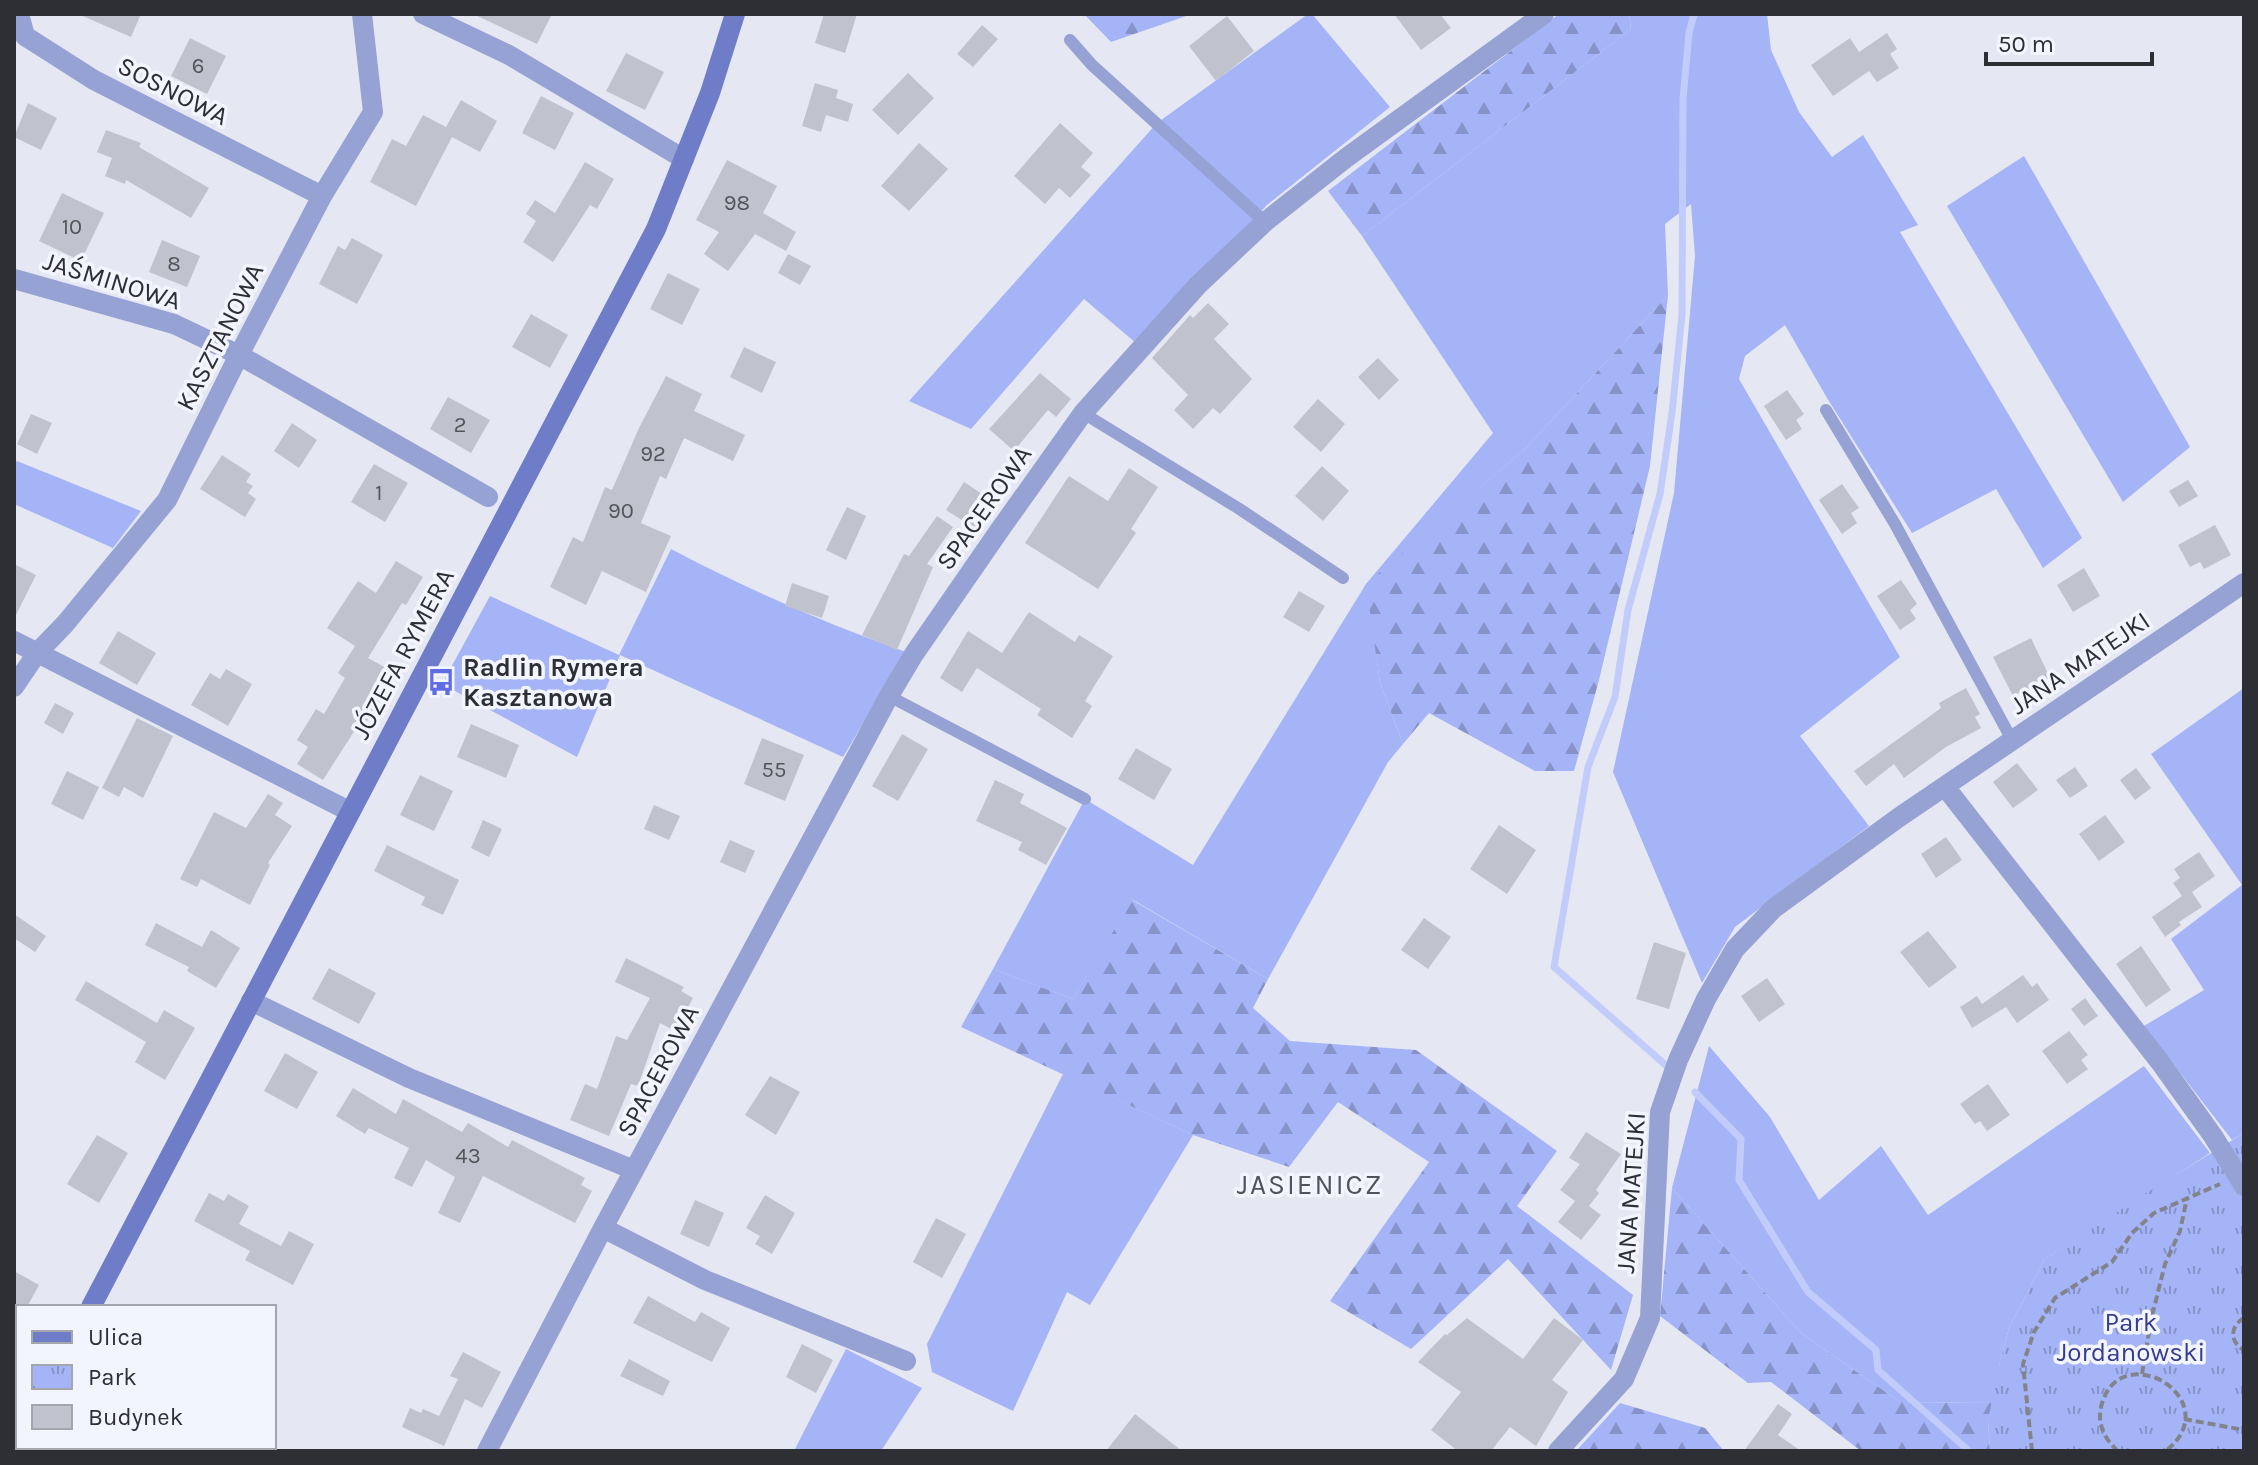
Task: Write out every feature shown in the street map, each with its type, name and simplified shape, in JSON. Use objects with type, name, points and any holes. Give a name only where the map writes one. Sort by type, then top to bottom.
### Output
[{"type":"street","name":"SOSNOWA","points":[[19,14],[25,36],[94,80],[322,196]]},
{"type":"street","name":"KASZTANOWA","points":[[14,687],[37,653],[65,624],[167,500],[322,196],[373,112],[362,14]]},
{"type":"street","points":[[423,14],[509,55],[684,159]]},
{"type":"street","name":"JÓZEFA RYMERA","points":[[92,1305],[656,229],[710,93],[735,14]]},
{"type":"street","name":"SPACEROWA","points":[[487,1451],[603,1228],[889,696],[990,543],[1083,413],[1198,285],[1265,222],[1346,158],[1544,14]]},
{"type":"street","name":"JAŚMINOWA","points":[[14,279],[174,324],[239,355],[488,497]]},
{"type":"street","name":"JANA MATEJKI","points":[[1558,1451],[1624,1379],[1650,1318],[1660,1112],[1678,1060],[1706,999],[1735,949],[1773,909],[1898,818],[2244,583]]},
{"type":"street","points":[[14,641],[349,811]]},
{"type":"street","points":[[1946,788],[2160,1062],[2241,1181]]},
{"type":"street","name":"SPACEROWA","points":[[251,1001],[409,1078],[634,1170]]},
{"type":"street","points":[[603,1228],[705,1280],[906,1361]]},
{"type":"lane","points":[[1070,40],[1092,65],[1265,222]]},
{"type":"lane","points":[[1826,410],[1895,524],[2012,740]]},
{"type":"lane","points":[[1083,413],[1238,508],[1343,578]]},
{"type":"lane","points":[[889,696],[1085,799]]},
{"type":"path","points":[[2032,1451],[2023,1364],[2034,1332],[2055,1298],[2112,1262],[2132,1233],[2154,1213],[2187,1198],[2241,1181]]},
{"type":"path","points":[[2142,1374],[2165,1264],[2180,1231],[2187,1198]]},
{"type":"path","points":[[2244,1318],[2237,1322],[2233,1335],[2234,1342],[2244,1350]]},
{"type":"path","points":[[2118,1451],[2102,1430],[2102,1403],[2108,1391],[2118,1382],[2142,1374],[2157,1377],[2174,1388],[2183,1406],[2184,1419],[2178,1438],[2166,1451]]},
{"type":"path","points":[[2184,1419],[2244,1430]]},
{"type":"green space","points":[[1084,14],[1192,14],[1111,42]]},
{"type":"green space","points":[[1312,14],[1390,107],[1267,205],[1136,343],[1084,299],[971,429],[909,401],[1157,123]]},
{"type":"green space","points":[[1559,14],[1629,14],[1631,29],[1362,236],[1328,191]]},
{"type":"green space","points":[[1629,14],[1767,14],[1771,50],[1799,112],[1832,157],[1863,135],[1918,225],[1900,232],[2082,538],[2043,568],[1996,489],[1912,533],[1785,325],[1745,356],[1739,379],[1900,657],[1800,736],[1869,826],[1735,927],[1702,983],[1613,772],[1674,493],[1695,256],[1691,204],[1665,224],[1668,295],[1525,449],[1367,584],[1380,683],[1403,744],[1388,762],[1268,979],[1133,900],[1073,999],[993,969],[1085,799],[1193,865],[1366,584],[1493,433],[1362,236],[1631,29]]},
{"type":"green space","points":[[2024,156],[2190,447],[2123,502],[1947,206]]},
{"type":"green space","points":[[1668,295],[1650,466],[1574,771],[1535,771],[1429,713],[1403,744],[1380,683],[1366,584],[1525,449]]},
{"type":"green space","points":[[17,461],[141,511],[113,548],[14,504],[14,465]]},
{"type":"green space","points":[[671,549],[787,605],[906,652],[843,757],[620,655],[577,757],[442,684],[490,596],[619,655]]},
{"type":"green space","points":[[2244,688],[2244,1133],[2232,1140],[2144,1026],[2204,990],[2171,939],[2242,885],[2151,754]]},
{"type":"green space","points":[[1132,900],[1268,979],[1253,1008],[1290,1041],[1416,1050],[1557,1151],[1517,1206],[1633,1295],[1611,1370],[1508,1259],[1411,1349],[1330,1301],[1429,1162],[1338,1102],[1289,1167],[1193,1135],[961,1027],[993,969],[1073,999]]},
{"type":"green space","points":[[1709,1046],[1770,1117],[1819,1200],[1881,1146],[1928,1215],[2144,1066],[2210,1153],[2044,1260],[2009,1328],[1993,1403],[1900,1402],[1801,1333],[1672,1188]]},
{"type":"green space","points":[[1063,1074],[1193,1135],[1090,1305],[1067,1292],[1013,1411],[932,1372],[927,1344]]},
{"type":"green space","name":"Park Jordanowski","points":[[2244,1133],[2244,1451],[1990,1451],[1988,1420],[2009,1328],[2044,1260]]},
{"type":"green space","points":[[1672,1188],[1801,1333],[1900,1402],[1993,1403],[1988,1420],[1990,1451],[1861,1451],[1771,1382],[1748,1383],[1660,1316]]},
{"type":"green space","points":[[846,1349],[922,1388],[881,1451],[794,1451]]},
{"type":"green space","points":[[1620,1403],[1705,1428],[1724,1451],[1576,1451]]},
{"type":"building","points":[[78,14],[141,14],[131,37]]},
{"type":"building","points":[[473,14],[552,14],[537,44]]},
{"type":"building","points":[[824,14],[857,14],[845,53],[815,43]]},
{"type":"building","points":[[1394,14],[1440,14],[1451,28],[1421,50]]},
{"type":"building","points":[[1227,16],[1254,51],[1216,81],[1189,46]]},
{"type":"building","points":[[982,25],[998,39],[973,67],[957,54]]},
{"type":"building","points":[[1887,33],[1897,49],[1890,54],[1899,68],[1877,82],[1869,71],[1833,96],[1811,65],[1850,38],[1859,52]]},
{"type":"building","points":[[190,38],[226,56],[207,94],[171,76]]},
{"type":"building","points":[[626,53],[664,72],[645,110],[606,91]]},
{"type":"building","points":[[908,73],[934,98],[898,135],[872,110]]},
{"type":"building","points":[[815,83],[838,90],[836,98],[853,104],[848,122],[826,115],[821,132],[802,126]]},
{"type":"building","points":[[541,96],[574,113],[555,150],[522,133]]},
{"type":"building","points":[[461,100],[497,121],[480,152],[452,137],[416,206],[370,182],[392,139],[406,146],[423,115],[446,127]]},
{"type":"building","points":[[28,103],[57,118],[41,150],[14,137]]},
{"type":"building","points":[[1060,123],[1093,153],[1081,167],[1091,175],[1070,198],[1059,188],[1045,204],[1014,176]]},
{"type":"building","points":[[106,130],[141,143],[139,147],[209,188],[191,218],[126,180],[125,184],[105,176],[112,158],[97,152]]},
{"type":"building","points":[[919,143],[948,169],[909,211],[881,186]]},
{"type":"building","points":[[727,160],[777,186],[763,213],[796,232],[786,251],[755,234],[728,271],[704,254],[719,232],[696,220]]},
{"type":"building","points":[[585,162],[614,179],[597,209],[590,205],[553,262],[523,242],[536,221],[526,214],[535,200],[555,213]]},
{"type":"building","points":[[62,193],[104,213],[81,261],[39,241]]},
{"type":"building","points":[[352,238],[383,255],[357,304],[319,284],[338,246],[345,250]]},
{"type":"building","points":[[162,240],[200,256],[187,287],[149,272]]},
{"type":"building","points":[[788,254],[811,266],[800,285],[778,273]]},
{"type":"building","points":[[668,273],[700,289],[682,325],[650,309]]},
{"type":"building","points":[[1208,303],[1229,324],[1214,339],[1252,379],[1220,414],[1213,408],[1193,429],[1174,410],[1188,395],[1152,358],[1190,315],[1193,318]]},
{"type":"building","points":[[531,314],[568,335],[550,368],[512,347]]},
{"type":"building","points":[[744,347],[776,362],[762,393],[730,377]]},
{"type":"building","points":[[1378,358],[1399,380],[1379,400],[1358,377]]},
{"type":"building","points":[[1040,373],[1071,399],[1056,417],[1048,410],[1014,451],[989,429]]},
{"type":"building","points":[[666,376],[702,394],[694,411],[745,435],[733,461],[684,438],[666,479],[660,476],[641,523],[671,536],[646,592],[602,571],[586,605],[550,587],[573,537],[583,542],[605,487],[612,490]]},
{"type":"building","points":[[1787,390],[1804,414],[1796,420],[1802,429],[1786,440],[1764,406]]},
{"type":"building","points":[[448,397],[490,420],[471,453],[430,429]]},
{"type":"building","points":[[1318,399],[1345,424],[1321,452],[1293,427]]},
{"type":"building","points":[[31,414],[52,423],[37,454],[17,444]]},
{"type":"building","points":[[292,423],[317,440],[299,468],[274,451]]},
{"type":"building","points":[[222,455],[251,474],[246,482],[253,486],[248,493],[256,499],[245,517],[200,489]]},
{"type":"building","points":[[374,464],[408,483],[385,522],[351,502]]},
{"type":"building","points":[[1322,466],[1349,491],[1323,521],[1295,496]]},
{"type":"building","points":[[1129,468],[1158,487],[1131,529],[1136,533],[1098,589],[1025,543],[1069,476],[1108,501]]},
{"type":"building","points":[[2188,480],[2198,496],[2179,507],[2169,491]]},
{"type":"building","points":[[964,482],[994,502],[976,529],[946,510]]},
{"type":"building","points":[[1842,484],[1859,508],[1851,513],[1857,523],[1842,534],[1819,500]]},
{"type":"building","points":[[847,507],[866,516],[846,560],[826,550]]},
{"type":"building","points":[[937,516],[953,527],[927,564],[933,567],[897,650],[862,635],[904,554],[909,556]]},
{"type":"building","points":[[2215,525],[2231,555],[2204,569],[2200,562],[2190,567],[2178,545]]},
{"type":"building","points":[[396,561],[423,577],[406,605],[402,603],[368,658],[395,673],[367,721],[362,719],[323,780],[297,764],[308,747],[297,740],[316,709],[324,714],[345,678],[338,673],[355,646],[327,628],[358,581],[376,593]]},
{"type":"building","points":[[14,564],[36,575],[14,619]]},
{"type":"building","points":[[2084,568],[2100,596],[2073,612],[2057,585]]},
{"type":"building","points":[[1901,580],[1917,604],[1910,610],[1916,619],[1900,630],[1877,596]]},
{"type":"building","points":[[792,583],[829,596],[822,618],[785,606]]},
{"type":"building","points":[[1299,591],[1325,606],[1309,632],[1283,617]]},
{"type":"building","points":[[1029,612],[1075,642],[1079,635],[1113,656],[1085,701],[1092,706],[1072,738],[1037,715],[1041,709],[977,668],[962,692],[940,678],[968,631],[1002,653]]},
{"type":"building","points":[[118,631],[156,653],[137,685],[99,663]]},
{"type":"building","points":[[2031,638],[2050,678],[2013,696],[1993,657]]},
{"type":"building","points":[[226,669],[252,684],[228,726],[191,705],[210,673],[220,679]]},
{"type":"building","points":[[1966,688],[1980,714],[1975,717],[1981,728],[1946,747],[1904,778],[1894,764],[1866,786],[1854,771],[1941,708],[1939,703]]},
{"type":"building","points":[[55,703],[74,713],[63,734],[44,723]]},
{"type":"building","points":[[137,718],[173,736],[143,798],[124,787],[119,797],[102,788]]},
{"type":"building","points":[[471,724],[519,745],[506,778],[457,757]]},
{"type":"building","points":[[902,734],[928,749],[898,801],[872,786]]},
{"type":"building","points":[[762,738],[804,755],[785,801],[744,784]]},
{"type":"building","points":[[1136,748],[1172,769],[1154,800],[1118,779]]},
{"type":"building","points":[[2017,763],[2038,790],[2013,808],[1993,782]]},
{"type":"building","points":[[2075,767],[2088,786],[2070,798],[2056,780]]},
{"type":"building","points":[[2136,768],[2151,788],[2135,800],[2120,780]]},
{"type":"building","points":[[67,771],[99,787],[83,820],[51,804]]},
{"type":"building","points":[[420,775],[453,791],[434,831],[400,815]]},
{"type":"building","points":[[995,780],[1024,794],[1020,803],[1067,828],[1046,865],[1018,850],[1022,842],[976,821]]},
{"type":"building","points":[[268,794],[283,803],[275,815],[292,826],[268,863],[270,865],[250,905],[201,879],[197,887],[180,879],[214,812],[246,828]]},
{"type":"building","points":[[654,805],[680,816],[669,840],[644,829]]},
{"type":"building","points":[[2105,815],[2125,842],[2099,861],[2079,834]]},
{"type":"building","points":[[483,820],[502,829],[489,857],[471,848]]},
{"type":"building","points":[[1499,825],[1536,850],[1507,894],[1470,869]]},
{"type":"building","points":[[1946,837],[1962,860],[1936,878],[1921,854]]},
{"type":"building","points":[[730,840],[755,851],[745,873],[720,862]]},
{"type":"building","points":[[387,845],[459,880],[443,915],[421,905],[425,897],[374,871]]},
{"type":"building","points":[[2199,852],[2215,876],[2192,892],[2202,907],[2179,922],[2181,925],[2165,937],[2152,917],[2182,896],[2173,883],[2180,878],[2174,869]]},
{"type":"building","points":[[14,914],[46,936],[35,952],[14,938]]},
{"type":"building","points":[[1424,918],[1451,937],[1428,969],[1401,950]]},
{"type":"building","points":[[156,923],[202,947],[211,930],[240,948],[216,988],[187,971],[189,967],[145,945]]},
{"type":"building","points":[[1928,931],[1957,967],[1929,988],[1900,952]]},
{"type":"building","points":[[1654,942],[1686,953],[1669,1009],[1636,999]]},
{"type":"building","points":[[2141,946],[2171,990],[2146,1007],[2116,964]]},
{"type":"building","points":[[626,958],[684,987],[681,991],[693,998],[675,1031],[660,1023],[638,1086],[631,1084],[609,1136],[570,1120],[585,1084],[597,1089],[616,1036],[627,1040],[650,998],[615,982]]},
{"type":"building","points":[[329,968],[376,993],[359,1024],[312,999]]},
{"type":"building","points":[[2023,975],[2032,987],[2037,983],[2049,1000],[2017,1023],[2006,1007],[1972,1028],[1960,1007],[1977,996],[1982,1004]]},
{"type":"building","points":[[1767,978],[1785,1004],[1759,1022],[1741,996]]},
{"type":"building","points":[[86,981],[157,1023],[164,1010],[195,1028],[165,1080],[135,1062],[146,1042],[75,1000]]},
{"type":"building","points":[[2085,998],[2098,1016],[2084,1026],[2071,1009]]},
{"type":"building","points":[[2069,1031],[2088,1055],[2081,1060],[2088,1069],[2067,1084],[2042,1051]]},
{"type":"building","points":[[285,1053],[318,1072],[297,1109],[264,1091]]},
{"type":"building","points":[[770,1076],[800,1092],[776,1135],[745,1115]]},
{"type":"building","points":[[1988,1084],[2010,1115],[1987,1131],[1980,1121],[1975,1124],[1960,1104]]},
{"type":"building","points":[[353,1088],[396,1114],[403,1099],[462,1132],[468,1123],[508,1147],[512,1140],[585,1178],[581,1185],[592,1191],[575,1223],[483,1176],[460,1223],[438,1213],[455,1177],[426,1160],[412,1187],[394,1178],[409,1148],[369,1128],[365,1134],[336,1116]]},
{"type":"building","points":[[1586,1132],[1621,1154],[1596,1190],[1599,1193],[1589,1206],[1601,1215],[1581,1240],[1558,1222],[1575,1201],[1560,1190],[1580,1164],[1569,1158]]},
{"type":"building","points":[[97,1135],[128,1153],[99,1203],[67,1184]]},
{"type":"building","points":[[209,1193],[224,1201],[228,1194],[249,1206],[239,1224],[281,1246],[289,1231],[314,1244],[293,1285],[245,1260],[250,1251],[194,1221]]},
{"type":"building","points":[[765,1195],[795,1213],[772,1254],[755,1244],[760,1236],[746,1228]]},
{"type":"building","points":[[695,1200],[724,1213],[709,1247],[680,1234]]},
{"type":"building","points":[[936,1218],[966,1234],[942,1278],[913,1262]]},
{"type":"building","points":[[14,1271],[39,1285],[28,1305],[16,1305],[14,1320]]},
{"type":"building","points":[[648,1296],[695,1322],[701,1312],[730,1328],[712,1362],[633,1323]]},
{"type":"building","points":[[1467,1318],[1523,1359],[1554,1318],[1583,1340],[1552,1380],[1568,1392],[1536,1446],[1510,1427],[1491,1451],[1458,1451],[1431,1430],[1461,1392],[1418,1362],[1445,1334]]},
{"type":"building","points":[[802,1344],[833,1360],[816,1393],[786,1377]]},
{"type":"building","points":[[463,1352],[501,1372],[482,1408],[465,1399],[444,1446],[402,1427],[410,1408],[421,1413],[423,1409],[439,1416],[458,1379],[450,1376]]},
{"type":"building","points":[[629,1359],[670,1381],[663,1396],[620,1376]]},
{"type":"building","points":[[1778,1404],[1792,1414],[1778,1435],[1801,1451],[1744,1451]]},
{"type":"building","points":[[1135,1414],[1182,1451],[1106,1451]]},
{"type":"waterway","points":[[1669,1068],[1554,967],[1588,767],[1615,697],[1628,610],[1660,494],[1672,413],[1682,314],[1683,99],[1689,33],[1694,14]]},
{"type":"waterway","points":[[1695,1092],[1741,1139],[1739,1180],[1808,1292],[1876,1350],[1878,1370],[1969,1451]]},
{"type":"place","name":"Radlin Rymera Kasztanowa","points":[[441,682]]},
{"type":"district","name":"JASIENICZ","points":[[1310,1184]]}]
